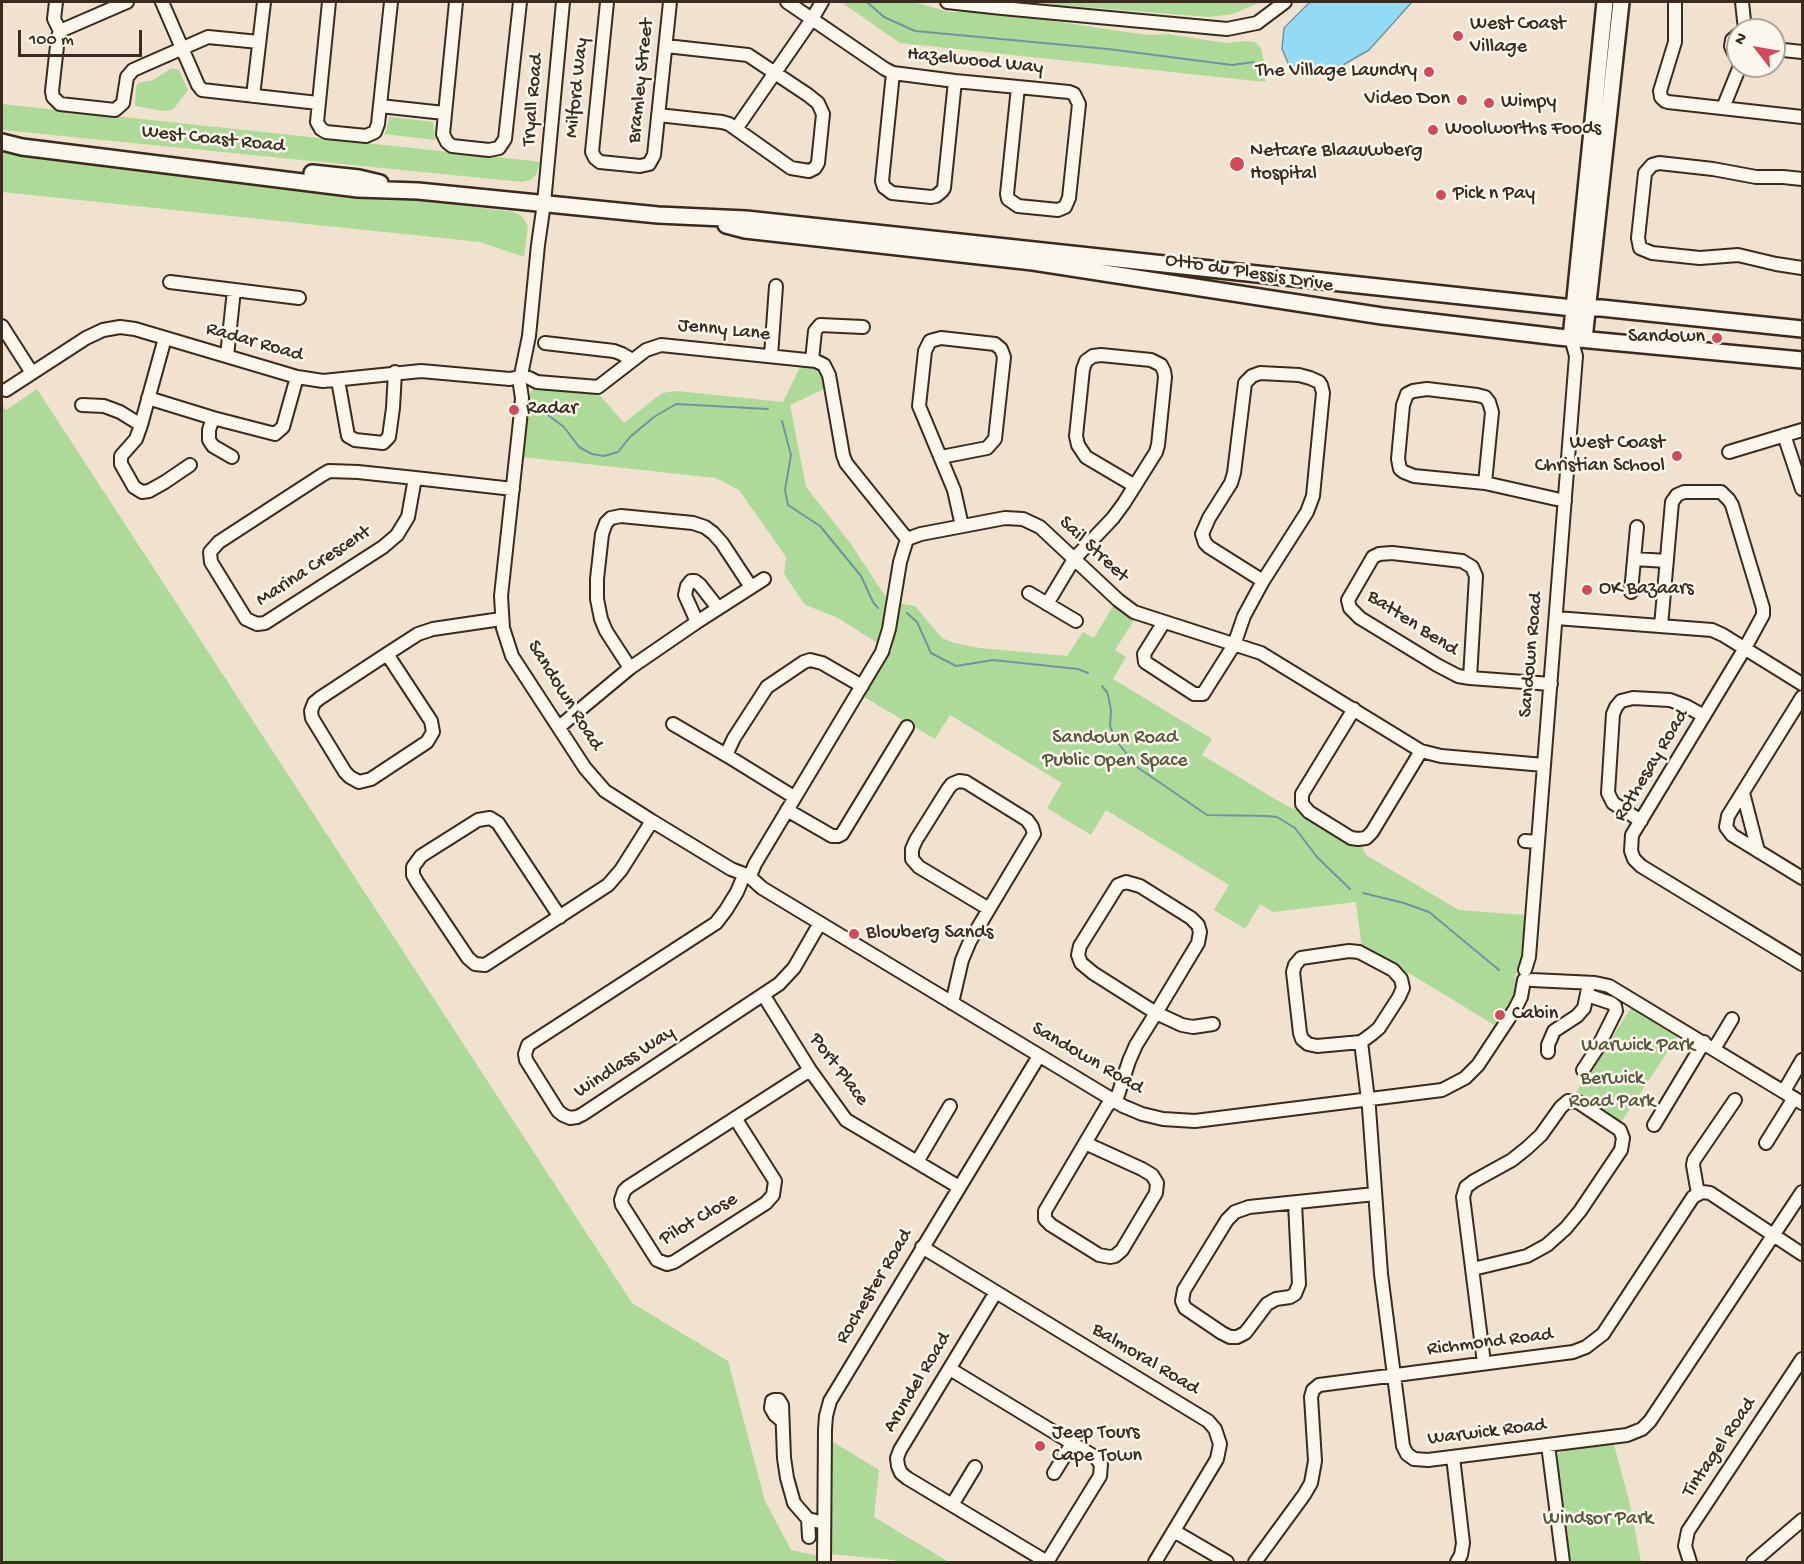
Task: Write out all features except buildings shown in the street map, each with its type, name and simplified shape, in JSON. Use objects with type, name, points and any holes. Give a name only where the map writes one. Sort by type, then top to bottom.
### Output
[{"type":"main road","name":"Sandown Road","points":[[1578,339],[1605,2]]},
{"type":"main road","name":"Sandown Road","points":[[1581,309],[1621,2]]},
{"type":"main road","name":"West Coast Road","points":[[2,142],[22,147],[358,189],[418,191],[544,203]]},
{"type":"main road","name":"Otto du Plessis Drive","points":[[544,203],[691,218],[770,222],[1581,309],[1601,308],[1803,329]]},
{"type":"main road","name":"Otto du Plessis Drive","points":[[691,218],[745,230],[1032,262],[1382,316],[1578,339],[1803,360]]},
{"type":"street","points":[[56,2],[54,19],[60,31],[52,91],[55,100],[63,105],[117,109],[124,101],[126,80],[130,72],[211,37],[259,42]]},
{"type":"street","points":[[162,2],[202,90],[318,103]]},
{"type":"street","points":[[253,96],[264,2]]},
{"type":"street","points":[[329,2],[317,122],[326,132],[366,136],[376,130],[378,124],[391,2]]},
{"type":"street","points":[[456,2],[443,134],[452,146],[493,150],[499,148],[504,142],[520,2]]},
{"type":"street","name":"Tryall Road","points":[[544,203],[563,2]]},
{"type":"street","name":"Milford Way","points":[[608,2],[591,152],[600,162],[640,166],[649,164]]},
{"type":"street","name":"Bramley Street","points":[[649,164],[654,155],[670,2]]},
{"type":"street","points":[[787,2],[812,19]]},
{"type":"street","points":[[736,129],[822,2]]},
{"type":"street","points":[[947,2],[1227,29],[1257,23],[1285,2]]},
{"type":"street","points":[[1675,2],[1676,38],[1661,85],[1661,97],[1668,102],[1803,117]]},
{"type":"street","points":[[1743,2],[1744,18]]},
{"type":"street","points":[[60,31],[119,3]]},
{"type":"street","name":"Hazelwood Way","points":[[812,19],[893,74],[1069,92],[1076,97],[1079,104],[1067,202],[1065,207],[1058,210],[1018,206],[1010,201],[1007,194],[1018,87]]},
{"type":"street","points":[[658,115],[722,122],[736,129],[791,168],[809,171],[817,165],[823,121],[821,107],[808,95],[748,55],[666,46]]},
{"type":"street","points":[[1786,50],[1803,52]]},
{"type":"street","points":[[893,74],[882,181],[884,187],[892,193],[931,197],[936,196],[944,188],[955,81]]},
{"type":"street","points":[[1723,108],[1735,78]]},
{"type":"street","points":[[380,106],[444,113]]},
{"type":"street","points":[[1803,179],[1756,177],[1713,169],[1655,164],[1650,166],[1645,173],[1638,238],[1640,248],[1652,253],[1700,258],[1738,255],[1803,268]]},
{"type":"street","name":"Sandown Road","points":[[544,203],[540,223],[530,336],[525,362],[501,596],[501,619],[512,656],[585,768],[615,798],[762,888],[1113,1101],[1142,1114],[1163,1119],[1184,1121],[1433,1093],[1465,1078],[1478,1065],[1521,997],[1530,978],[1532,842],[1544,765],[1578,339]]},
{"type":"street","points":[[170,282],[300,298]]},
{"type":"street","points":[[771,356],[776,286]]},
{"type":"street","points":[[227,356],[234,290]]},
{"type":"street","points":[[746,878],[885,647],[900,562],[907,539],[846,463],[830,375],[824,365],[812,360],[815,331],[818,326],[822,324],[863,327]]},
{"type":"street","points":[[2,326],[32,372]]},
{"type":"street","name":"Radar Road","points":[[6,390],[86,338],[103,330],[127,327],[297,377],[323,381],[421,371],[524,380]]},
{"type":"street","points":[[165,338],[141,424],[135,439],[122,455],[121,461],[123,469],[137,489],[142,492],[149,491],[174,477],[190,465]]},
{"type":"street","points":[[941,457],[987,448],[995,439],[1004,357],[1001,349],[994,344],[941,338],[930,341],[926,347],[919,406],[954,490],[962,526]]},
{"type":"street","points":[[545,343],[614,351],[632,360]]},
{"type":"street","name":"Jenny Lane","points":[[524,380],[598,387],[651,348],[666,345],[812,360]]},
{"type":"street","points":[[1047,604],[1074,560],[1113,518],[1135,486],[1156,452],[1158,445],[1164,371],[1158,363],[1150,360],[1093,356],[1086,361],[1083,369],[1076,436],[1078,445],[1086,457],[1135,486]]},
{"type":"street","points":[[338,380],[347,434],[355,440],[382,443],[388,437],[393,408],[395,372]]},
{"type":"street","points":[[1164,622],[1144,654],[1145,662],[1196,695],[1201,695],[1234,645],[1244,616],[1263,581],[1307,512],[1314,496],[1323,393],[1319,382],[1299,375],[1260,373],[1252,376],[1245,383],[1234,473],[1231,483],[1209,518],[1202,534],[1209,547],[1263,581]]},
{"type":"street","points":[[148,398],[272,435],[278,433],[286,419],[297,377]]},
{"type":"street","points":[[1485,483],[1492,412],[1490,402],[1478,395],[1427,389],[1413,390],[1407,394],[1403,405],[1398,459],[1400,469],[1407,474],[1485,483],[1565,501]]},
{"type":"street","points":[[82,405],[105,406],[141,424]]},
{"type":"street","points":[[213,418],[209,440],[213,446],[232,457]]},
{"type":"street","points":[[1729,452],[1803,430]]},
{"type":"street","points":[[1784,435],[1803,489]]},
{"type":"street","name":"Marina Crescent","points":[[415,478],[408,517],[397,535],[383,547],[265,623],[253,624],[242,614],[209,559],[211,549],[219,542],[329,471],[358,472],[415,478],[513,489]]},
{"type":"street","name":"Rothesay Road","points":[[1667,561],[1671,505],[1674,498],[1684,492],[1716,491],[1725,495],[1732,505],[1763,608],[1761,621],[1632,835],[1630,845],[1632,855],[1637,863],[1803,964]]},
{"type":"street","points":[[630,668],[606,631],[597,599],[602,534],[606,523],[611,518],[621,516],[705,527],[722,543],[751,587]]},
{"type":"street","name":"Sail Street","points":[[907,539],[921,534],[1005,518],[1023,519],[1040,527],[1127,608],[1266,656],[1421,751],[1441,756],[1544,765]]},
{"type":"street","points":[[1630,592],[1637,527]]},
{"type":"street","name":"Batten Bend","points":[[1470,678],[1476,576],[1472,567],[1462,561],[1392,553],[1373,557],[1348,600],[1353,612],[1451,673],[1470,678],[1551,684]]},
{"type":"street","points":[[1634,559],[1667,561],[1661,626]]},
{"type":"street","points":[[559,727],[630,668],[764,579]]},
{"type":"street","points":[[697,622],[685,595],[686,588],[691,581],[700,585],[718,608]]},
{"type":"street","points":[[1029,593],[1076,621]]},
{"type":"street","points":[[1556,618],[1712,630],[1803,684]]},
{"type":"street","points":[[387,654],[431,721],[433,732],[427,742],[371,779],[359,782],[345,772],[312,718],[311,707],[316,700],[387,654],[425,631],[501,619]]},
{"type":"street","points":[[726,755],[762,693],[772,683],[804,662],[810,660],[822,663],[862,686]]},
{"type":"street","points":[[1803,697],[1728,816],[1726,827],[1732,835],[1803,878]]},
{"type":"street","points":[[1641,821],[1612,803],[1608,793],[1616,707],[1621,701],[1633,698],[1670,700],[1704,716]]},
{"type":"street","points":[[1354,709],[1302,794],[1302,804],[1309,812],[1351,838],[1366,838],[1372,832],[1421,751]]},
{"type":"street","points":[[673,724],[794,797]]},
{"type":"street","points":[[787,810],[830,836],[843,834],[907,727]]},
{"type":"street","points":[[952,1003],[962,960],[970,941],[1031,839],[1033,830],[1027,820],[966,782],[959,781],[948,789],[916,840],[912,856],[919,867],[989,909]]},
{"type":"street","points":[[1743,793],[1758,851]]},
{"type":"street","points":[[560,917],[498,823],[490,818],[478,820],[422,856],[413,867],[413,874],[423,891],[468,958],[478,965],[485,965],[560,917],[615,879],[652,821]]},
{"type":"street","name":"Windlass Way","points":[[746,878],[716,922],[531,1043],[526,1050],[526,1060],[558,1111],[563,1115],[570,1118],[577,1117],[764,996],[788,976],[820,923]]},
{"type":"street","points":[[1085,1143],[1142,1169],[1152,1175],[1156,1183],[1156,1194],[1122,1250],[1115,1256],[1099,1255],[1051,1225],[1045,1218],[1046,1207],[1107,1106],[1118,1095],[1136,1045],[1156,1013],[1198,943],[1200,936],[1200,928],[1191,918],[1140,886],[1126,882],[1118,885],[1080,946],[1078,955],[1081,963],[1156,1013],[1187,1026],[1213,1024]]},
{"type":"street","points":[[1349,951],[1359,952],[1393,970],[1401,979],[1403,988],[1399,997],[1379,1028],[1361,1042],[1317,1046],[1308,1044],[1302,1039],[1293,972],[1301,958],[1349,951]]},
{"type":"street","points":[[1530,978],[1588,989],[1608,986],[1618,990],[1794,1097]]},
{"type":"street","points":[[1548,1052],[1550,1038],[1554,1031],[1584,1008],[1588,989]]},
{"type":"street","points":[[1583,1070],[1598,1047],[1616,1011],[1615,1006],[1588,989]]},
{"type":"street","name":"Port Place","points":[[764,996],[810,1070],[846,1120],[959,1187]]},
{"type":"street","points":[[1654,1125],[1709,1046],[1732,1019]]},
{"type":"street","name":"Warwick Road","points":[[1361,1042],[1368,1101],[1381,1274],[1403,1446],[1407,1454],[1414,1459],[1422,1461],[1628,1435],[1646,1426],[1803,1192]]},
{"type":"street","name":"Rochester Road","points":[[824,1563],[825,1422],[830,1401],[1039,1056]]},
{"type":"street","points":[[1766,1143],[1794,1097],[1803,1060]]},
{"type":"street","name":"Pilot Close","points":[[735,1118],[775,1181],[773,1195],[766,1203],[674,1262],[667,1264],[657,1260],[621,1205],[624,1191],[735,1118],[810,1070]]},
{"type":"street","points":[[1735,1100],[1694,1160],[1698,1194],[1710,1193],[1803,1254]]},
{"type":"street","points":[[1473,1269],[1527,1256],[1547,1245],[1566,1228],[1621,1150],[1622,1133],[1578,1102],[1568,1101],[1541,1135],[1527,1148],[1512,1160],[1469,1184],[1465,1190],[1463,1197],[1484,1363]]},
{"type":"street","points":[[917,1162],[950,1106]]},
{"type":"street","points":[[1295,1203],[1299,1284],[1295,1294],[1267,1304],[1245,1333],[1234,1338],[1222,1333],[1185,1308],[1182,1300],[1183,1293],[1231,1215],[1240,1209],[1376,1194]]},
{"type":"street","name":"Richmond Road","points":[[1255,1563],[1311,1483],[1315,1461],[1311,1397],[1313,1390],[1322,1383],[1573,1352],[1586,1347],[1598,1339],[1607,1328],[1693,1197],[1698,1194]]},
{"type":"street","name":"Balmoral Road","points":[[922,1247],[1208,1421],[1215,1429],[1220,1444],[1217,1459],[1155,1563]]},
{"type":"street","name":"Arundel Road","points":[[996,1292],[900,1450],[897,1462],[904,1476],[1047,1563]]},
{"type":"street","name":"Tintagel Road","points":[[1690,1563],[1685,1546],[1686,1536],[1691,1526],[1803,1359]]},
{"type":"street","points":[[950,1369],[1073,1443],[1101,1464],[1102,1472],[1047,1563]]},
{"type":"street","points":[[782,1421],[784,1458],[794,1503],[808,1519],[824,1523]]},
{"type":"street","points":[[1054,1473],[1073,1443]]},
{"type":"street","points":[[1548,1445],[1563,1563]]},
{"type":"street","points":[[1453,1457],[1463,1543],[1457,1563]]},
{"type":"street","points":[[952,1505],[975,1467]]},
{"type":"street","points":[[808,1519],[809,1537]]},
{"type":"street","points":[[1753,1563],[1803,1520]]},
{"type":"street","points":[[1174,1531],[1227,1563]]},
{"type":"green space","points":[[841,2],[913,2],[950,12],[1041,19],[1150,35],[1168,34],[1226,43],[1255,42],[1261,48],[1266,65],[1265,82],[900,43]]},
{"type":"green space","points":[[1020,2],[1261,2],[1233,14],[1209,17]]},
{"type":"green space","points":[[172,68],[179,70],[188,90],[176,106],[172,110],[163,111],[135,106],[138,83],[153,80]]},
{"type":"green space","points":[[2,104],[540,162],[536,175],[522,182],[2,130]]},
{"type":"green space","points":[[391,117],[433,122],[435,140],[384,134]]},
{"type":"green space","points":[[2,150],[514,212],[522,216],[528,226],[524,257],[480,242],[2,192]]},
{"type":"green space","points":[[802,363],[819,367],[828,387],[790,405],[806,487],[851,544],[887,599],[878,643],[836,617],[805,605],[784,574],[786,557],[739,490],[716,478],[522,457],[529,396],[538,385],[596,391],[624,423],[662,393],[677,391],[783,402]]},
{"type":"green space","points":[[37,389],[632,1303],[728,1361],[765,1501],[791,1550],[819,1556],[819,1562],[2,1562],[2,403],[6,410]]},
{"type":"green space","name":"Sandown Road Public Open Space","points":[[897,603],[915,606],[942,638],[954,643],[980,648],[1067,656],[1083,632],[1094,638],[1115,603],[1136,617],[1115,650],[1126,657],[1113,679],[1212,739],[1202,755],[1285,805],[1361,844],[1366,855],[1459,910],[1525,915],[1521,961],[1515,976],[1516,989],[1496,1026],[1409,973],[1404,975],[1362,949],[1356,902],[1273,912],[1260,904],[1245,929],[1214,910],[1229,885],[1106,810],[1091,835],[1047,808],[1062,783],[950,715],[935,739],[864,697],[892,649]]},
{"type":"green space","points":[[1633,1005],[1680,1033],[1619,1125],[1576,1096],[1576,1092]]},
{"type":"green space","name":"Windsor Park","points":[[1613,1441],[1629,1500],[1641,1562],[1568,1562],[1557,1455],[1564,1449]]},
{"type":"green space","points":[[829,1443],[835,1443],[879,1470],[874,1517],[949,1562],[899,1562],[829,1554]]},
{"type":"water","points":[[1310,2],[1412,2],[1369,50],[1343,65],[1311,74],[1292,72],[1282,49],[1284,28]]},
{"type":"waterway","points":[[867,2],[884,17],[915,31],[1108,49],[1232,65],[1254,62]]},
{"type":"waterway","points":[[545,413],[564,427],[579,447],[592,454],[604,456],[618,452],[630,437],[654,417],[676,404],[768,409]]},
{"type":"waterway","points":[[782,421],[791,455],[785,490],[788,505],[820,526],[861,576],[878,608]]},
{"type":"waterway","points":[[907,613],[917,622],[931,653],[956,666],[993,660],[1078,669],[1088,673]]},
{"type":"waterway","points":[[1102,686],[1109,699],[1110,726],[1115,739],[1137,767],[1207,815],[1277,817],[1295,828],[1317,857],[1350,889]]},
{"type":"waterway","points":[[1363,893],[1429,912],[1499,970]]},
{"type":"place","name":"West Coast Village","points":[[1458,36]]},
{"type":"place","name":"The Village Laundry","points":[[1429,72]]},
{"type":"place","name":"Video Don","points":[[1462,100]]},
{"type":"place","name":"Wimpy","points":[[1489,103]]},
{"type":"place","name":"Woolworths Foods","points":[[1433,130]]},
{"type":"place","name":"Netcare Blaauwberg Hospital","points":[[1237,164]]},
{"type":"place","name":"Pick n Pay","points":[[1441,195]]},
{"type":"place","name":"Sandown","points":[[1717,338]]},
{"type":"place","name":"Radar","points":[[514,410]]},
{"type":"place","name":"West Coast Christian School","points":[[1677,456]]},
{"type":"place","name":"OK Bazaars","points":[[1587,590]]},
{"type":"place","name":"Blouberg Sands","points":[[854,934]]},
{"type":"place","name":"Cabin","points":[[1500,1015]]},
{"type":"place","name":"Jeep Tours Cape Town","points":[[1040,1446]]},
{"type":"park label","name":"Warwick Park","points":[[1638,1047]]},
{"type":"park label","name":"Berwick Road Park","points":[[1612,1092]]}]
